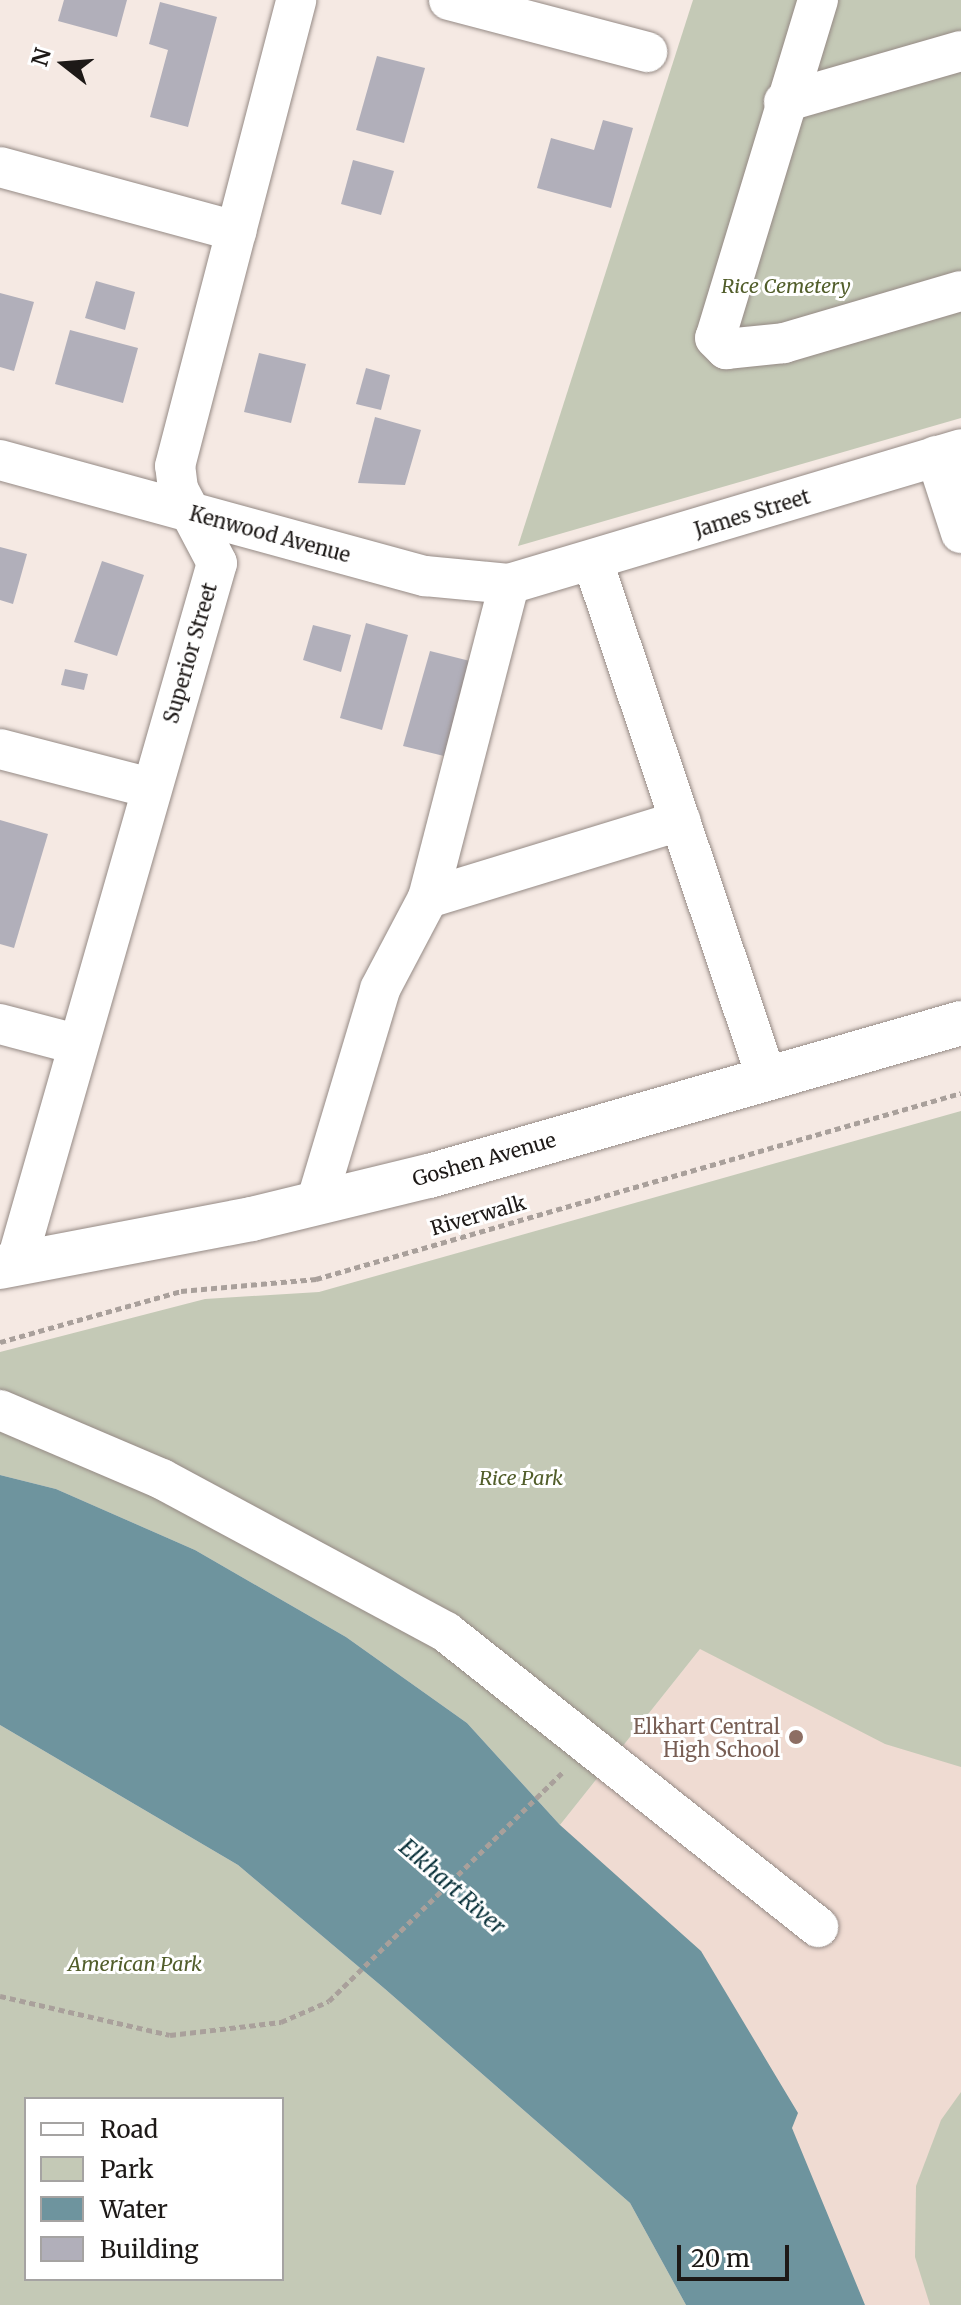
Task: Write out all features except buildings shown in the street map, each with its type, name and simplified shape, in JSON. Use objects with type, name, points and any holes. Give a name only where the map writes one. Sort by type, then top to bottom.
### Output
[{"type":"main road","name":"Goshen Avenue","points":[[8,1266],[316,1203],[961,1023]]},
{"type":"street","name":"Superior Street","points":[[8,1266],[217,563],[194,514],[178,489],[175,466],[296,0]]},
{"type":"street","points":[[449,0],[647,52]]},
{"type":"street","points":[[818,0],[784,102],[715,338],[726,349],[784,343],[961,291]]},
{"type":"street","points":[[784,102],[961,51]]},
{"type":"street","points":[[0,167],[236,231]]},
{"type":"street","points":[[948,453],[961,533]]},
{"type":"street","name":"James Street","points":[[526,580],[948,453]]},
{"type":"street","name":"Kenwood Avenue","points":[[0,460],[425,576],[526,580]]},
{"type":"street","points":[[593,562],[767,1079]]},
{"type":"street","points":[[316,1203],[380,989],[428,898],[526,580]]},
{"type":"street","points":[[0,749],[151,788]]},
{"type":"street","points":[[428,898],[680,821]]},
{"type":"street","points":[[0,1024],[76,1044]]},
{"type":"street","points":[[0,1410],[162,1479],[446,1632],[818,1927]]},
{"type":"path","name":"Riverwalk","points":[[0,1342],[181,1291],[316,1279],[961,1093]]},
{"type":"path","points":[[0,1996],[170,2035],[281,2022],[329,2001],[567,1769]]},
{"type":"shaded area","name":"Elkhart Central High School","points":[[961,1250],[961,2305],[865,2305],[560,1825],[700,1649]]},
{"type":"green space","name":"Rice Cemetery","points":[[693,0],[961,0],[961,418],[518,546]]},
{"type":"green space","name":"Rice Park","points":[[961,1111],[961,1767],[885,1744],[700,1649],[560,1825],[467,1723],[346,1637],[195,1550],[56,1489],[0,1475],[0,1352],[205,1299],[319,1292]]},
{"type":"green space","name":"American Park","points":[[0,1725],[238,1865],[385,1989],[630,2203],[686,2305],[0,2305]]},
{"type":"green space","points":[[961,2092],[961,2305],[930,2305],[915,2257],[916,2186],[941,2120]]},
{"type":"water","name":"Elkhart River","points":[[0,1475],[56,1489],[195,1550],[346,1637],[467,1723],[560,1825],[701,1951],[798,2113],[792,2128],[865,2305],[686,2305],[630,2203],[385,1989],[238,1865],[0,1725]]},
{"type":"place","name":"Elkhart Central High School","points":[[796,1737]]}]
